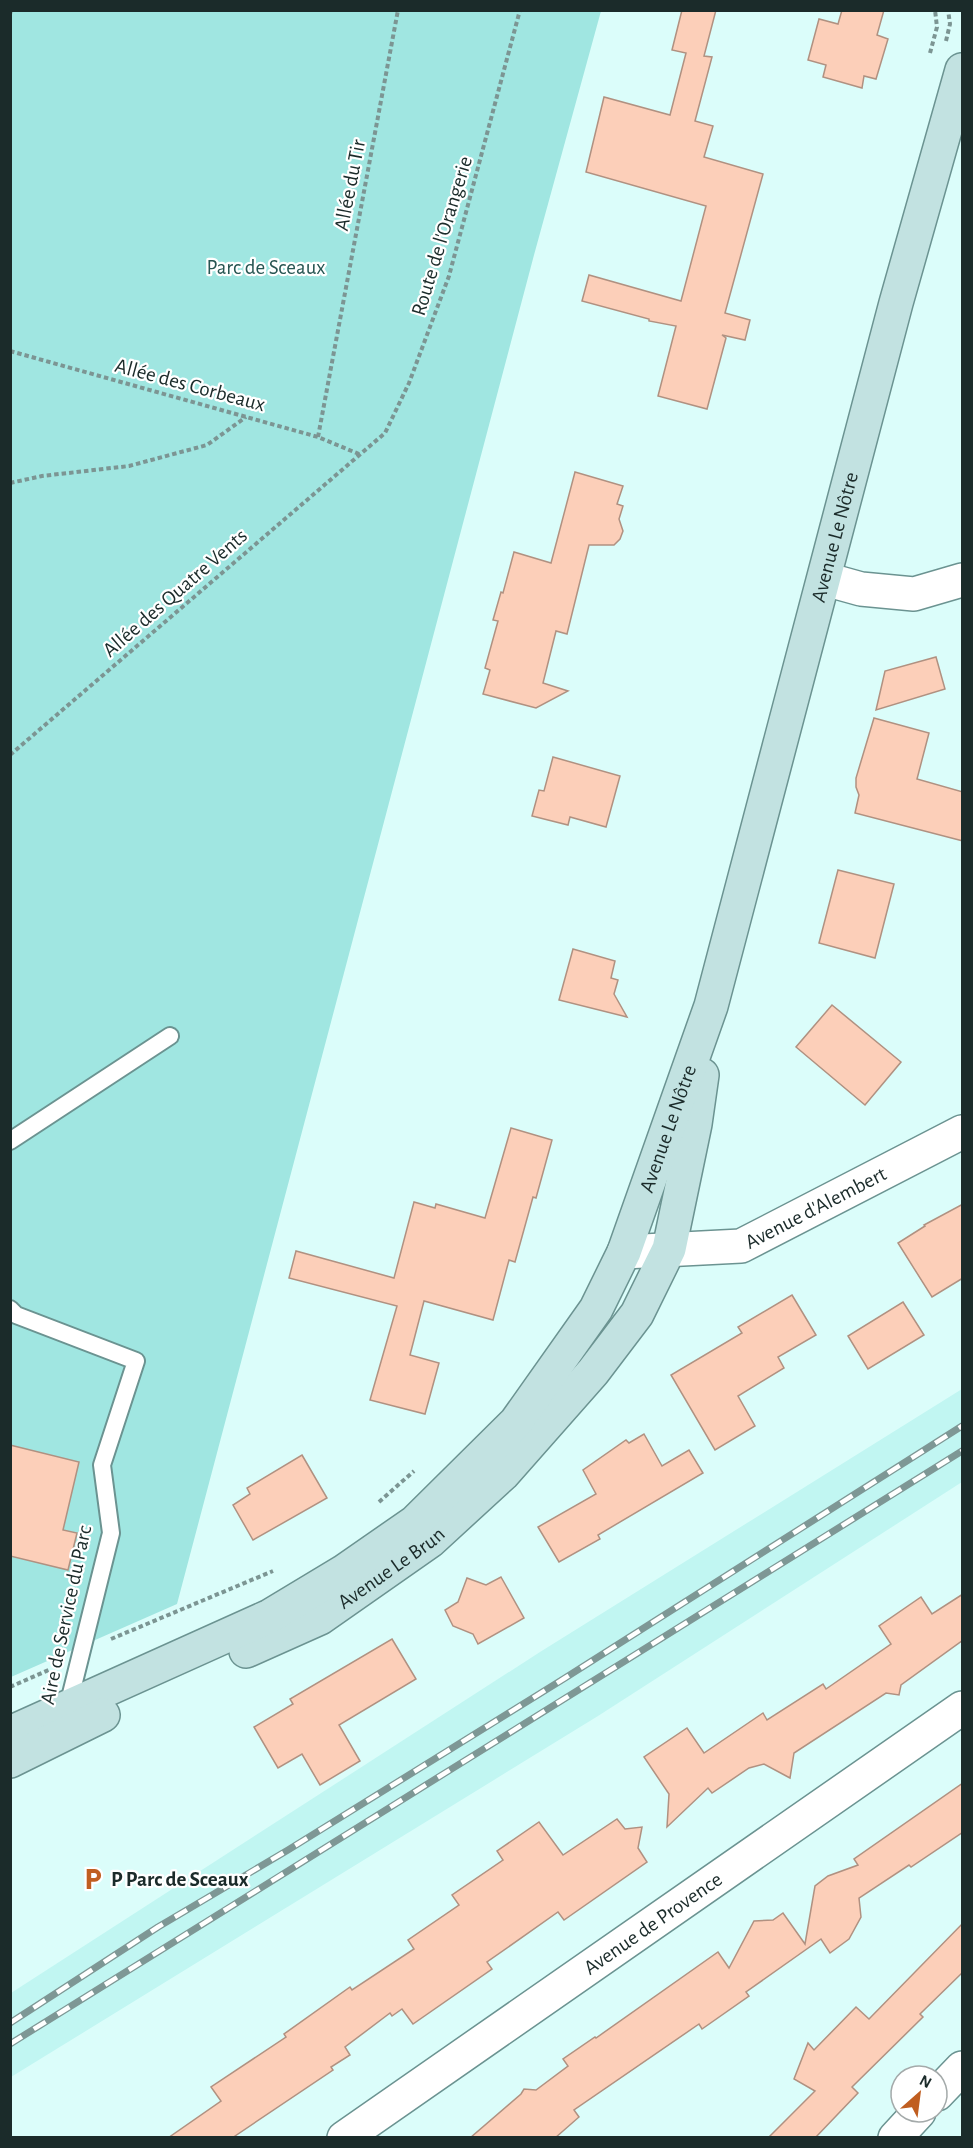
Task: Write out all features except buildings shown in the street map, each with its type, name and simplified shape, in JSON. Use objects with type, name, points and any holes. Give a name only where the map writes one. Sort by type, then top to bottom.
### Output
[{"type":"main road","name":"Avenue Le Nôtre","points":[[624,1252],[711,1006],[896,303],[953,59]]},
{"type":"main road","name":"Avenue Le Nôtre","points":[[669,1249],[697,1113],[711,1006]]},
{"type":"main road","name":"Avenue Le Brun","points":[[10,1732],[67,1720],[320,1618],[430,1541],[503,1474],[593,1372],[637,1314],[669,1249]]},
{"type":"main road","name":"Avenue Le Brun","points":[[10,1761],[67,1720],[270,1616],[343,1572],[415,1522],[516,1422],[596,1309],[624,1252]]},
{"type":"street","points":[[825,579],[861,589],[914,594],[963,580]]},
{"type":"street","name":"Avenue d'Alembert","points":[[624,1252],[741,1246],[963,1132]]},
{"type":"street","name":"Avenue de Provence","points":[[344,2138],[963,1708]]},
{"type":"street","points":[[949,2082],[963,2068]]},
{"type":"street","points":[[895,2138],[908,2124]]},
{"type":"lane","points":[[10,1141],[170,1036]]},
{"type":"lane","name":"Aire de Service du Parc","points":[[10,1309],[16,1316],[136,1360],[102,1465],[111,1533],[67,1720]]},
{"type":"path","name":"Allée du Tir","points":[[318,437],[398,10]]},
{"type":"path","name":"Route de l'Orangerie","points":[[359,454],[385,433],[409,383],[449,276],[520,10]]},
{"type":"path","points":[[948,10],[953,59]]},
{"type":"path","name":"Allée des Corbeaux","points":[[10,351],[318,437],[359,454]]},
{"type":"path","points":[[10,483],[42,476],[129,466],[207,445],[247,417]]},
{"type":"path","name":"Allée des Quatre Vents","points":[[10,755],[359,454]]},
{"type":"path","points":[[378,1503],[421,1465]]},
{"type":"path","points":[[10,1687],[116,1637],[260,1578],[281,1567]]},
{"type":"shaded area","points":[[962,1389],[962,1482],[598,1716],[11,2077],[11,1993],[540,1652]]},
{"type":"green space","name":"Parc de Sceaux","points":[[10,11],[601,11],[534,255],[177,1604],[11,1677]]},
{"type":"railway","points":[[10,2023],[158,1927],[288,1850],[565,1678],[962,1426]]},
{"type":"railway","points":[[10,2044],[962,1451]]},
{"type":"place","name":"P Parc de Sceaux","points":[[93,1879]]}]
